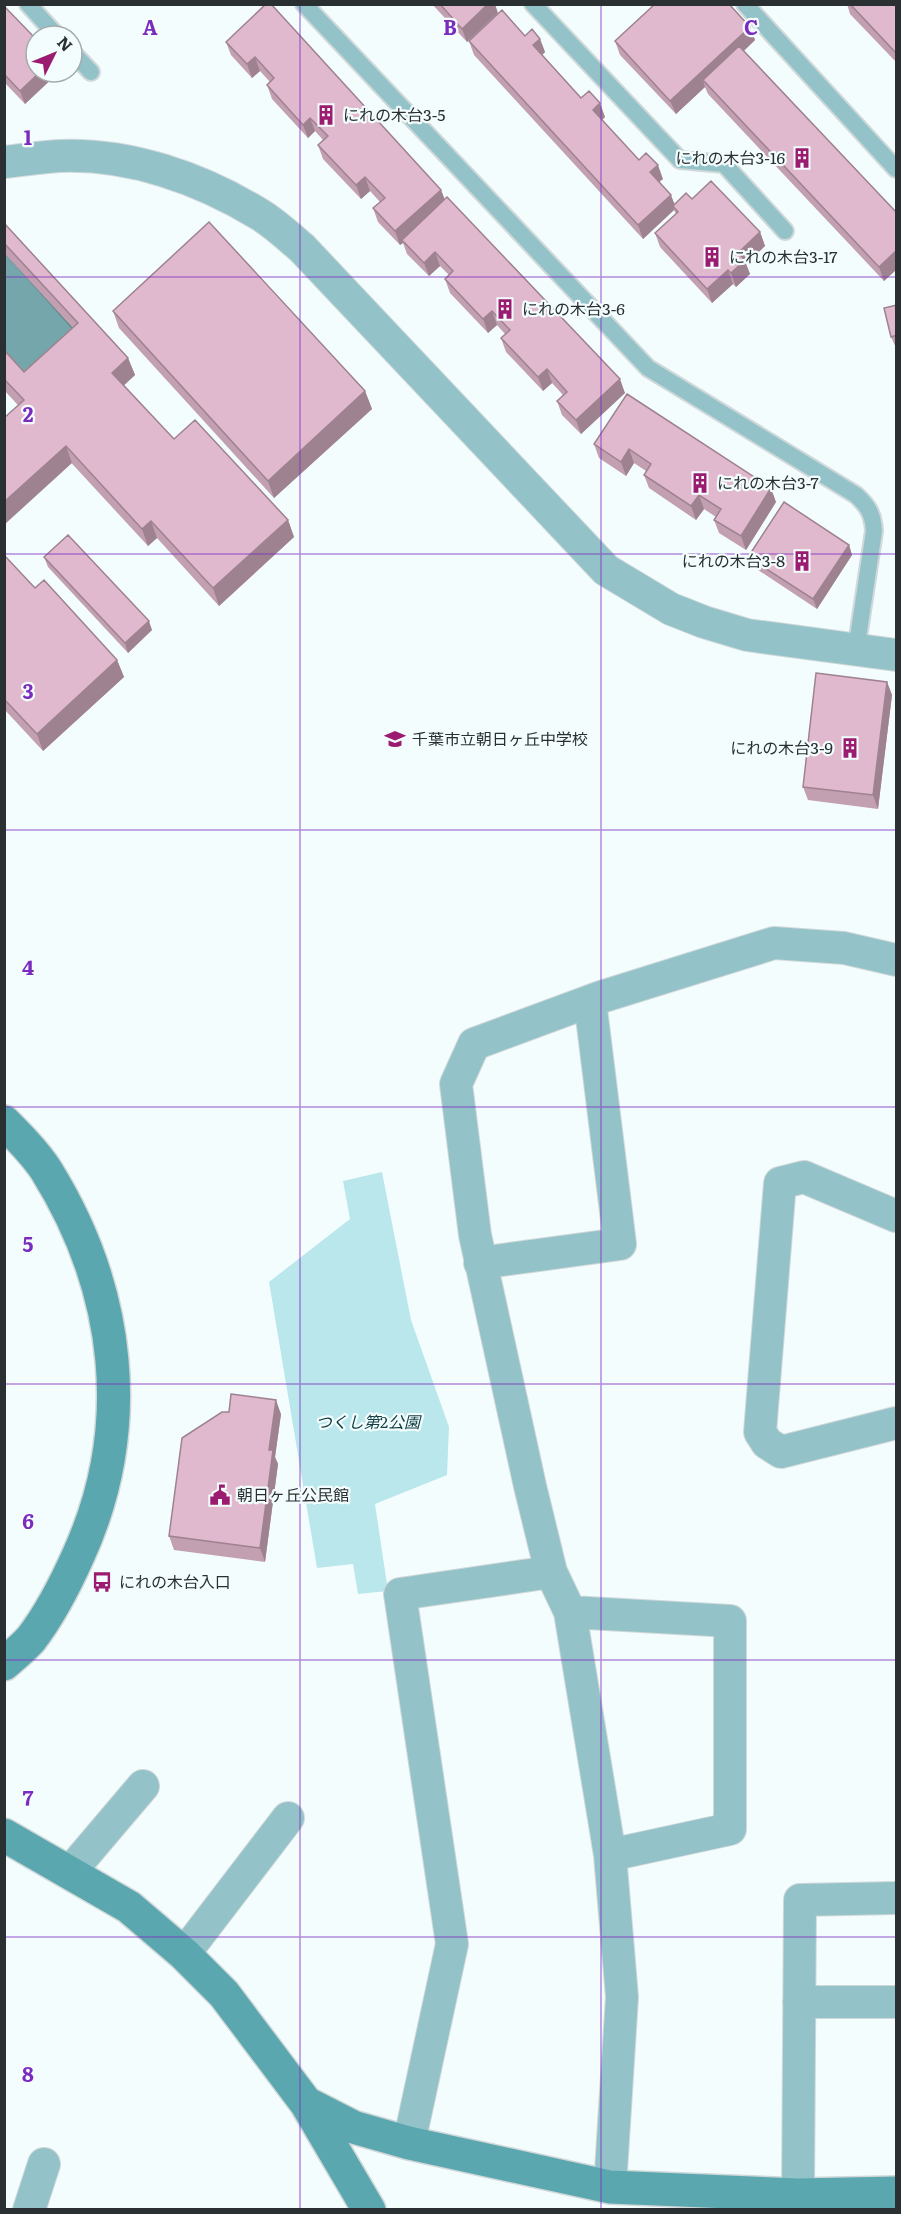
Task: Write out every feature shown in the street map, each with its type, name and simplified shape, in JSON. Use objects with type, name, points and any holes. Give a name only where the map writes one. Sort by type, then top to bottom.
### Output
[{"type":"street","points":[[4,162],[60,156],[97,158],[143,165],[182,175],[261,214],[302,248],[606,570],[671,609],[747,635],[897,655]]},
{"type":"street","points":[[610,2187],[622,1997],[610,1855],[570,1612],[551,1572],[480,1263],[456,1084],[474,1044],[590,1001],[774,943],[844,948],[897,960]]},
{"type":"street","points":[[480,1263],[620,1244],[590,1001]]},
{"type":"street","points":[[4,1122],[45,1168],[92,1261],[105,1313],[114,1371],[114,1423],[105,1480],[90,1531],[62,1593],[30,1640],[4,1664]]},
{"type":"street","points":[[897,1216],[804,1177],[780,1184],[760,1432],[767,1443],[782,1452],[897,1423]]},
{"type":"street","points":[[409,2143],[452,1944],[400,1594],[551,1572]]},
{"type":"street","points":[[570,1612],[730,1621],[730,1829],[610,1855]]},
{"type":"street","points":[[70,1872],[143,1786]]},
{"type":"street","points":[[184,1954],[288,1818]]},
{"type":"street","points":[[4,1835],[129,1907],[184,1954],[224,1994],[306,2103],[369,2210]]},
{"type":"street","points":[[798,2195],[800,1900],[897,1898]]},
{"type":"street","points":[[799,2002],[897,2002]]},
{"type":"street","points":[[306,2103],[353,2127],[409,2143],[610,2187],[798,2195],[897,2193]]},
{"type":"street","points":[[29,2210],[44,2163]]},
{"type":"lane","points":[[28,4],[46,24]]},
{"type":"lane","points":[[304,4],[648,368],[856,495],[868,506],[873,518],[874,531],[856,651]]},
{"type":"lane","points":[[533,4],[680,160],[724,164],[785,231]]},
{"type":"lane","points":[[745,4],[897,169]]},
{"type":"lane","points":[[84,65],[91,72]]},
{"type":"green space","name":"つくし第2公園","points":[[382,1172],[411,1320],[449,1427],[447,1475],[375,1504],[388,1591],[358,1594],[353,1564],[317,1568],[269,1282],[350,1219],[343,1181]]},
{"type":"shaded area","points":[[5,253],[84,341],[30,389],[5,361]]},
{"type":"building","name":"にれの木台3-5","points":[[266,4],[271,4],[441,190],[395,231],[373,208],[385,198],[365,177],[356,185],[318,145],[328,136],[310,118],[303,125],[267,85],[274,78],[255,57],[247,64],[226,42]]},
{"type":"building","points":[[440,4],[488,4],[462,29]]},
{"type":"building","points":[[655,4],[729,4],[750,27],[670,101],[615,41]]},
{"type":"building","points":[[850,4],[897,4],[897,54]]},
{"type":"building","points":[[4,6],[24,27],[24,84],[27,84],[20,91],[4,74]]},
{"type":"building","points":[[502,10],[525,36],[532,29],[540,39],[533,45],[581,98],[589,91],[600,103],[593,110],[639,160],[646,153],[658,165],[650,172],[671,195],[638,225],[469,41]]},
{"type":"building","name":"にれの木台3-16","points":[[739,46],[897,213],[897,250],[879,267],[703,80]]},
{"type":"building","name":"にれの木台3-17","points":[[711,181],[760,232],[738,253],[745,260],[731,273],[728,270],[707,289],[655,233],[678,212],[673,206],[686,193],[692,199]]},
{"type":"building","name":"にれの木台3-6","points":[[447,197],[620,379],[576,420],[557,401],[567,392],[547,369],[538,377],[501,338],[510,330],[492,311],[483,319],[445,279],[453,271],[435,252],[424,263],[402,240]]},
{"type":"building","points":[[209,222],[365,391],[268,481],[113,311]]},
{"type":"building","points":[[4,223],[128,358],[112,373],[174,439],[195,420],[288,520],[213,588],[151,521],[142,529],[66,446],[4,502],[4,418],[24,400],[4,379],[4,350],[24,372],[78,323],[4,243]]},
{"type":"building","points":[[897,305],[897,335],[891,337],[884,308]]},
{"type":"building","name":"にれの木台3-7","points":[[627,394],[771,488],[741,536],[714,520],[721,509],[699,495],[691,506],[644,475],[651,464],[629,449],[621,462],[594,444]]},
{"type":"building","name":"にれの木台3-8","points":[[784,502],[849,545],[813,599],[748,557]]},
{"type":"building","points":[[68,535],[149,621],[125,643],[44,557]]},
{"type":"building","points":[[4,555],[35,588],[44,580],[117,660],[37,734],[4,699]]},
{"type":"building","name":"にれの木台3-9","points":[[816,673],[887,682],[873,795],[803,787]]},
{"type":"building","points":[[231,1394],[276,1400],[269,1450],[273,1450],[260,1548],[169,1536],[182,1438],[222,1412],[229,1412]]},
{"type":"place","name":"にれの木台3-5","points":[[326,115]]},
{"type":"place","name":"にれの木台3-16","points":[[802,158]]},
{"type":"place","name":"にれの木台3-17","points":[[712,257]]},
{"type":"place","name":"にれの木台3-6","points":[[505,309]]},
{"type":"place","name":"にれの木台3-7","points":[[700,483]]},
{"type":"place","name":"にれの木台3-8","points":[[802,561]]},
{"type":"place","name":"千葉市立朝日ヶ丘中学校","points":[[395,739]]},
{"type":"place","name":"にれの木台3-9","points":[[850,748]]},
{"type":"place","name":"朝日ヶ丘公民館","points":[[220,1495]]},
{"type":"place","name":"にれの木台入口","points":[[102,1582]]}]
